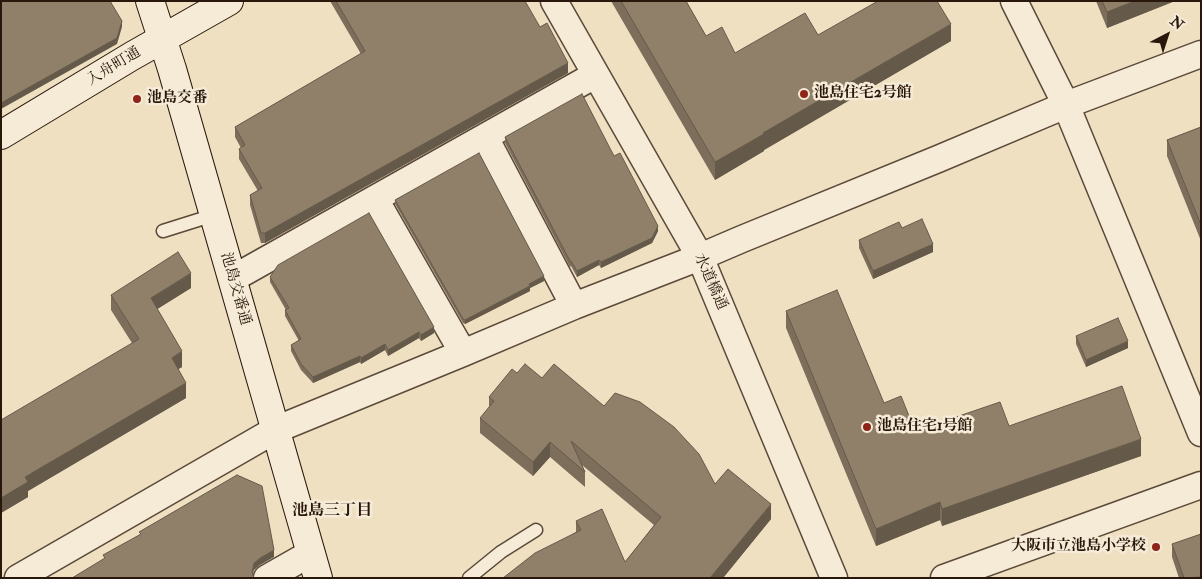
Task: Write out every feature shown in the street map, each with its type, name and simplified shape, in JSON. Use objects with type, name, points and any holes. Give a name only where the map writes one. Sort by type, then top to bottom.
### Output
[{"type":"street","name":"池島交番通","points":[[150,1],[163,38],[315,565]]},
{"type":"street","name":"入舟町通","points":[[1,135],[228,1]]},
{"type":"street","name":"水道橋通","points":[[554,1],[700,257],[834,578]]},
{"type":"street","points":[[1014,1],[1066,104],[1201,433]]},
{"type":"street","points":[[18,578],[275,430],[574,306],[700,257],[938,159],[1066,104],[1201,54]]},
{"type":"street","points":[[232,280],[595,75]]},
{"type":"street","points":[[485,137],[574,306]]},
{"type":"street","points":[[375,199],[463,353]]},
{"type":"street","points":[[944,578],[1201,485]]},
{"type":"street","points":[[267,578],[315,565]]},
{"type":"lane","points":[[163,231],[214,215]]},
{"type":"lane","points":[[469,578],[501,552],[536,530]]},
{"type":"building","points":[[1,1],[110,1],[122,21],[117,38],[1,103]]},
{"type":"building","points":[[336,1],[525,1],[540,27],[547,23],[568,63],[265,233],[261,233],[250,195],[262,188],[239,149],[245,145],[235,127],[365,51]]},
{"type":"building","name":"池島住宅2号館","points":[[621,1],[686,1],[706,36],[722,27],[735,53],[805,13],[818,35],[878,1],[937,1],[951,24],[715,162]]},
{"type":"building","points":[[1102,1],[1135,1],[1107,12]]},
{"type":"building","points":[[582,94],[614,156],[620,153],[658,226],[652,238],[577,271],[505,137]]},
{"type":"building","points":[[1201,127],[1201,225],[1167,140]]},
{"type":"building","points":[[479,153],[544,276],[529,284],[530,286],[465,320],[395,200]]},
{"type":"building","points":[[369,213],[434,327],[421,335],[419,332],[388,350],[385,344],[361,358],[360,356],[313,377],[301,364],[291,345],[301,339],[285,310],[289,308],[270,277],[278,265]]},
{"type":"building","points":[[922,219],[933,244],[873,271],[859,240],[899,222],[902,228]]},
{"type":"building","points":[[178,252],[191,273],[151,298],[182,351],[172,358],[186,383],[25,477],[28,482],[1,498],[1,420],[139,339],[111,295]]},
{"type":"building","name":"池島住宅1号館","points":[[837,290],[884,403],[901,396],[915,431],[1000,402],[1009,426],[1122,386],[1141,439],[942,509],[940,502],[876,529],[786,311]]},
{"type":"building","points":[[1118,318],[1128,341],[1086,360],[1076,336]]},
{"type":"building","points":[[525,364],[542,378],[554,364],[604,406],[615,393],[640,402],[674,427],[699,454],[715,484],[728,469],[771,504],[710,578],[503,578],[535,553],[581,530],[576,521],[602,509],[625,562],[661,517],[571,441],[585,472],[550,442],[533,462],[480,418],[494,401],[489,397],[512,369],[517,373]]},
{"type":"building","points":[[237,475],[262,486],[274,550],[254,563],[252,572],[254,578],[72,578],[105,558],[103,555],[141,534],[139,532]]},
{"type":"building","points":[[1201,534],[1201,577],[1184,578],[1172,544]]},
{"type":"place","name":"池島住宅2号館","points":[[804,94]]},
{"type":"place","name":"池島交番","points":[[137,99]]},
{"type":"place","name":"池島住宅1号館","points":[[867,427]]},
{"type":"place","name":"大阪市立池島小学校","points":[[1156,547]]},
{"type":"district","name":"池島三丁目","points":[[332,512]]}]
